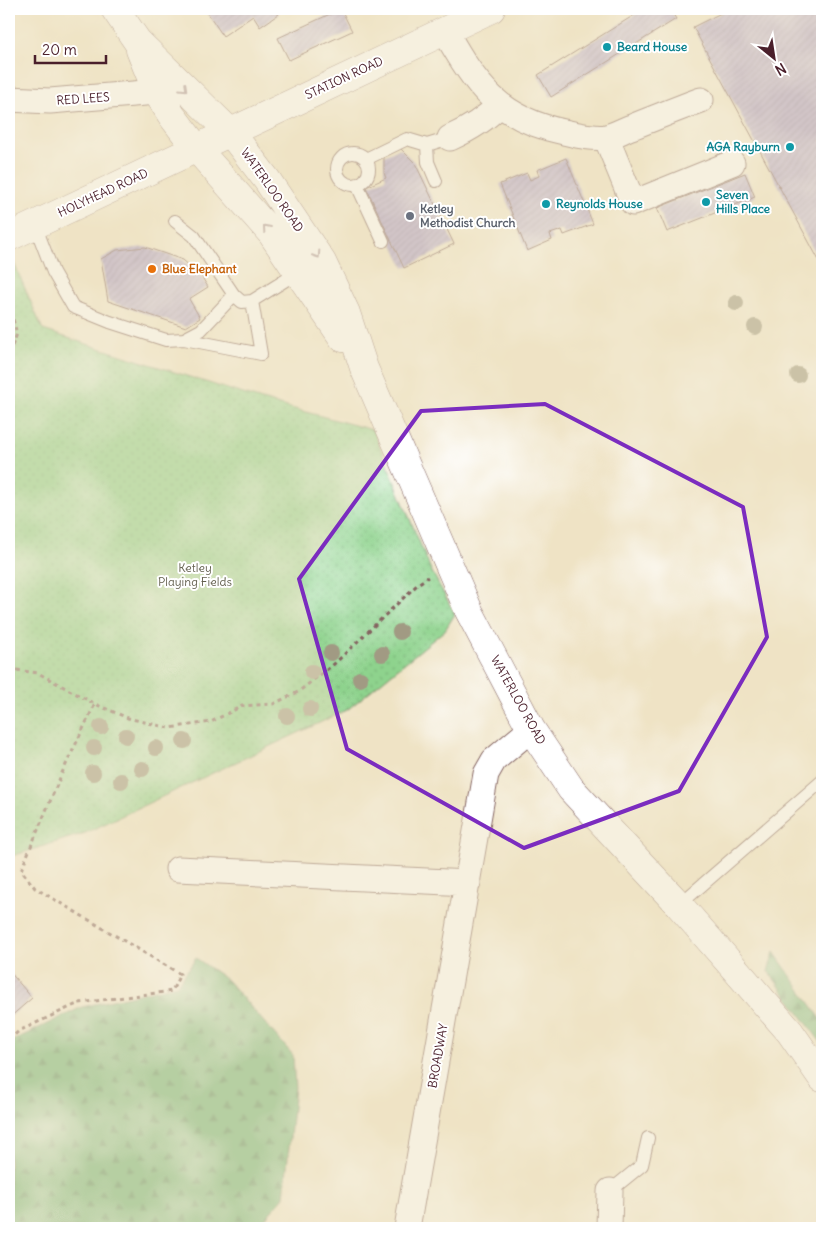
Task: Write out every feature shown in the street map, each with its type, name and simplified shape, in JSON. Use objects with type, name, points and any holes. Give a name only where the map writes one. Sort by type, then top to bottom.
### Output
[{"type":"street","name":"WATERLOO ROAD","points":[[115,9],[137,41],[231,133],[267,180],[322,262],[346,313],[364,368],[450,563],[469,611],[531,729],[571,789],[679,905],[790,1032],[822,1078]]},
{"type":"street","name":"STATION ROAD","points":[[197,149],[491,9]]},
{"type":"street","points":[[445,31],[464,64],[482,89],[500,105],[526,121],[551,130],[577,135],[606,137],[701,100]]},
{"type":"street","name":"WATERLOO ROAD","points":[[137,41],[157,92],[197,149],[272,234],[364,368]]},
{"type":"street","name":"RED LEES","points":[[9,99],[50,101],[157,92]]},
{"type":"street","points":[[439,141],[487,118],[500,105]]},
{"type":"street","points":[[606,137],[633,203],[732,163]]},
{"type":"street","name":"HOLYHEAD ROAD","points":[[9,237],[197,149]]},
{"type":"street","name":"BROADWAY","points":[[407,1228],[486,774],[494,760],[531,729]]},
{"type":"street","points":[[178,869],[468,883]]},
{"type":"street","points":[[609,1228],[610,1191]]},
{"type":"lane","points":[[366,158],[407,139],[439,141],[428,162],[436,181]]},
{"type":"lane","points":[[352,153],[366,158],[370,169],[369,175],[362,183],[357,185],[342,181],[337,167],[342,157],[352,153]]},
{"type":"lane","points":[[357,185],[383,241]]},
{"type":"lane","points":[[175,221],[194,236],[234,296],[242,302],[252,301],[297,273]]},
{"type":"lane","points":[[35,225],[53,272],[73,307],[166,340],[184,340],[261,354],[252,301]]},
{"type":"lane","points":[[184,340],[202,330],[234,296]]},
{"type":"lane","points":[[679,905],[822,781]]},
{"type":"lane","points":[[610,1191],[642,1165],[648,1138]]},
{"type":"path","points":[[9,304],[17,334],[12,346],[9,347]]},
{"type":"path","points":[[9,669],[38,673],[95,704],[128,718],[169,728],[211,722],[242,706],[273,704],[298,692],[319,678],[419,583],[450,563]]},
{"type":"path","points":[[9,1040],[19,1031],[79,1003],[172,991],[180,974],[35,888],[21,870],[62,773],[95,704]]},
{"type":"highlighted area","points":[[545,404],[743,507],[767,637],[679,791],[524,848],[347,749],[299,579],[421,411]]},
{"type":"green space","name":"Ketley Playing Fields","points":[[13,261],[43,330],[265,401],[373,430],[431,570],[455,614],[445,630],[347,710],[85,833],[9,857],[9,263]]},
{"type":"green space","points":[[774,952],[822,1020],[822,1044],[768,971]]},
{"type":"green space","points":[[196,958],[227,980],[293,1055],[295,1088],[284,1197],[257,1228],[9,1228],[9,1044],[82,1007],[177,985]]},
{"type":"building","points":[[212,9],[275,9],[279,14],[260,27],[253,16],[223,36],[207,12]]},
{"type":"building","points":[[341,9],[352,31],[289,60],[278,38]]},
{"type":"building","name":"Beard House","points":[[644,9],[670,9],[676,19],[551,97],[538,75]]},
{"type":"building","name":"AGA Rayburn","points":[[729,9],[822,9],[822,266],[693,27]]},
{"type":"building","name":"Ketley Methodist Church","points":[[400,148],[415,163],[454,244],[404,268],[366,187],[386,178],[384,173],[384,156]]},
{"type":"building","name":"Reynolds House","points":[[566,158],[593,224],[564,235],[562,230],[550,234],[552,240],[527,251],[500,184],[527,173],[530,180],[539,176],[537,170]]},
{"type":"building","name":"Seven Hills Place","points":[[745,173],[755,197],[667,232],[657,208]]},
{"type":"building","points":[[145,247],[183,260],[201,276],[208,287],[189,299],[200,318],[186,327],[108,301],[101,259],[117,250]]},
{"type":"building","points":[[9,971],[32,998],[9,1018]]},
{"type":"place","name":"Beard House","points":[[607,47]]},
{"type":"place","name":"AGA Rayburn","points":[[790,147]]},
{"type":"place","name":"Seven Hills Place","points":[[706,202]]},
{"type":"place","name":"Reynolds House","points":[[546,204]]},
{"type":"place","name":"Ketley Methodist Church","points":[[410,216]]},
{"type":"place","name":"Blue Elephant","points":[[152,269]]}]
